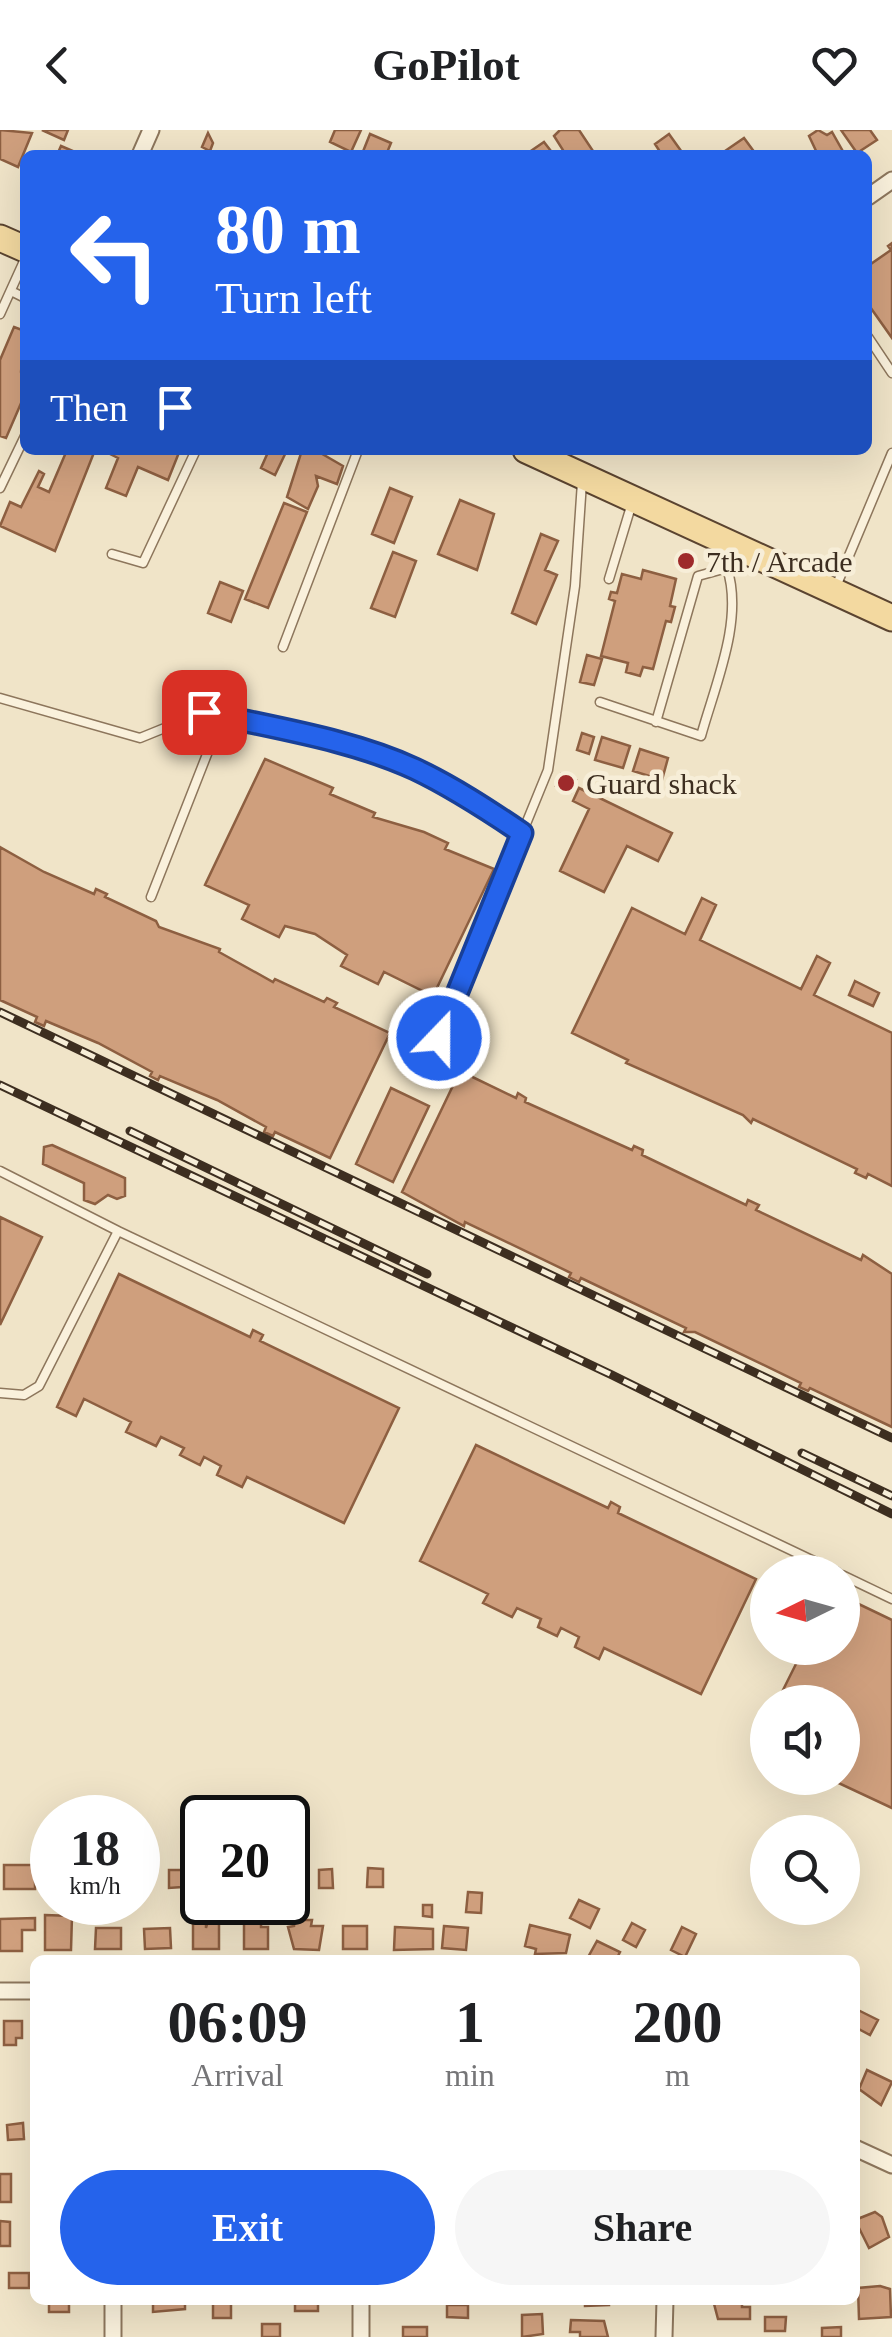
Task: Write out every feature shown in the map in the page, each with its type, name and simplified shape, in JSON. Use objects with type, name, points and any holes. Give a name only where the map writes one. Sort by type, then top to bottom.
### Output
[{"type":"main road","points":[[540,455],[582,478],[634,499],[732,558],[834,593],[892,618]]},
{"type":"street","points":[[0,1992],[30,1991]]},
{"type":"street","points":[[860,2150],[892,2165]]},
{"type":"street","points":[[113,2305],[113,2337]]},
{"type":"street","points":[[361,2305],[362,2337]]},
{"type":"street","points":[[664,2337],[665,2305]]},
{"type":"lane","points":[[0,314],[20,270]]},
{"type":"lane","points":[[11,291],[20,296]]},
{"type":"lane","points":[[872,343],[892,373]]},
{"type":"lane","points":[[0,488],[20,446]]},
{"type":"lane","points":[[834,593],[892,453]]},
{"type":"lane","points":[[112,554],[143,564],[194,455]]},
{"type":"lane","points":[[283,647],[356,455]]},
{"type":"lane","points":[[439,1038],[548,770],[575,586],[582,478]]},
{"type":"lane","points":[[609,579],[634,499]]},
{"type":"lane","points":[[600,702],[656,722],[701,736],[723,658],[735,592],[732,558],[698,576],[656,722]]},
{"type":"lane","points":[[0,698],[140,738],[204,712],[338,744],[412,768],[470,798],[522,833]]},
{"type":"lane","points":[[151,897],[222,716]]},
{"type":"lane","points":[[0,1170],[118,1231],[800,1555]]},
{"type":"lane","points":[[0,1393],[24,1395],[39,1386],[118,1231]]},
{"type":"lane","points":[[860,1584],[892,1600]]},
{"type":"building","points":[[0,130],[32,133],[25,150],[20,150],[18,167],[0,159]]},
{"type":"building","points":[[42,130],[68,130],[64,140]]},
{"type":"building","points":[[335,130],[361,130],[352,150],[330,142]]},
{"type":"building","points":[[560,130],[579,130],[592,150],[563,150],[554,136]]},
{"type":"building","points":[[818,130],[827,135],[832,132],[842,150],[816,150],[809,136]]},
{"type":"building","points":[[841,130],[870,130],[877,140],[855,150]]},
{"type":"building","points":[[208,133],[213,143],[210,150],[202,147]]},
{"type":"building","points":[[370,134],[391,143],[388,150],[364,150]]},
{"type":"building","points":[[669,134],[680,150],[659,150],[655,144]]},
{"type":"building","points":[[744,138],[753,150],[726,150]]},
{"type":"building","points":[[544,142],[550,150],[532,150]]},
{"type":"building","points":[[892,243],[892,338],[872,310],[872,263],[891,250],[888,246]]},
{"type":"building","points":[[14,327],[20,329],[20,406],[6,438],[0,436],[0,360]]},
{"type":"building","points":[[65,455],[93,455],[55,551],[0,526],[10,502],[21,507],[39,471],[44,474],[38,487],[49,492]]},
{"type":"building","points":[[112,455],[178,455],[168,480],[138,467],[126,496],[106,488],[118,458]]},
{"type":"building","points":[[267,455],[285,455],[275,475],[261,468]]},
{"type":"building","points":[[300,455],[324,455],[343,466],[337,484],[316,476],[318,486],[308,509],[287,497]]},
{"type":"building","points":[[390,488],[412,497],[394,543],[372,534]]},
{"type":"building","points":[[460,500],[494,514],[477,570],[438,554]]},
{"type":"building","points":[[284,503],[307,512],[268,608],[245,599]]},
{"type":"building","points":[[541,534],[558,541],[545,570],[557,575],[536,624],[512,613]]},
{"type":"building","points":[[393,552],[416,561],[395,617],[371,608]]},
{"type":"building","points":[[643,570],[676,579],[671,622],[666,621],[653,669],[643,667],[640,676],[626,672],[628,663],[601,656],[615,601],[609,599],[611,592],[617,593],[622,574],[641,579]]},
{"type":"building","points":[[220,582],[243,591],[231,622],[208,613]]},
{"type":"building","points":[[587,655],[602,659],[594,685],[580,682]]},
{"type":"building","points":[[582,733],[594,737],[589,754],[577,750]]},
{"type":"building","points":[[602,737],[630,746],[623,768],[595,760]]},
{"type":"building","points":[[640,749],[668,758],[662,780],[633,771]]},
{"type":"building","points":[[265,759],[333,788],[330,794],[375,813],[373,817],[424,832],[448,843],[445,849],[494,869],[433,996],[384,972],[378,984],[341,966],[347,955],[315,934],[285,926],[279,937],[242,919],[249,905],[205,885]]},
{"type":"building","name":"Guard shack","points":[[561,774],[576,780],[571,792],[556,786]]},
{"type":"building","points":[[579,788],[672,833],[658,861],[627,846],[604,892],[560,871],[589,809],[573,801]]},
{"type":"building","points":[[0,847],[94,894],[96,889],[107,894],[105,897],[156,921],[159,927],[220,949],[219,952],[273,982],[275,979],[324,1002],[327,998],[337,1003],[334,1007],[390,1033],[330,1158],[275,1132],[273,1136],[264,1132],[266,1127],[217,1100],[160,1076],[158,1080],[150,1076],[152,1072],[98,1043],[46,1021],[44,1026],[35,1022],[37,1017],[0,1000]]},
{"type":"building","points":[[702,898],[716,905],[700,940],[801,989],[817,956],[830,963],[814,995],[892,1033],[892,1186],[868,1174],[866,1178],[855,1173],[857,1169],[753,1119],[751,1123],[743,1115],[626,1063],[628,1060],[572,1033],[632,908],[685,934]]},
{"type":"building","points":[[855,981],[879,993],[873,1006],[849,995]]},
{"type":"building","points":[[460,1071],[516,1098],[518,1093],[526,1098],[525,1102],[632,1150],[634,1146],[643,1150],[642,1155],[746,1205],[748,1200],[759,1205],[756,1210],[861,1260],[863,1255],[892,1274],[892,1427],[810,1388],[808,1391],[799,1387],[801,1383],[695,1332],[684,1332],[686,1328],[581,1278],[579,1282],[569,1277],[571,1273],[465,1222],[464,1226],[402,1192]]},
{"type":"building","points":[[391,1088],[429,1106],[393,1182],[356,1164]]},
{"type":"building","points":[[52,1145],[125,1178],[125,1196],[117,1199],[108,1195],[95,1204],[84,1200],[84,1183],[43,1164],[44,1147]]},
{"type":"building","points":[[0,1217],[42,1237],[0,1325]]},
{"type":"building","points":[[119,1274],[250,1337],[253,1330],[263,1335],[260,1341],[399,1408],[344,1523],[247,1477],[242,1487],[217,1475],[221,1466],[204,1457],[200,1465],[180,1455],[184,1448],[161,1437],[156,1446],[126,1432],[131,1422],[84,1399],[76,1416],[57,1407]]},
{"type":"building","points":[[476,1445],[608,1508],[611,1502],[620,1507],[618,1513],[750,1576],[750,1592],[701,1694],[604,1648],[599,1659],[575,1647],[579,1637],[561,1628],[557,1636],[538,1627],[541,1619],[517,1608],[512,1617],[483,1603],[488,1594],[420,1561]]},
{"type":"building","points":[[860,1605],[892,1620],[892,1808],[860,1793],[860,1685],[786,1685],[796,1665],[860,1665]]},
{"type":"building","points":[[4,1865],[30,1865],[30,1889],[4,1889]]},
{"type":"building","points":[[368,1868],[383,1869],[383,1887],[367,1887]]},
{"type":"building","points":[[332,1869],[333,1888],[319,1888],[319,1870]]},
{"type":"building","points":[[169,1870],[180,1870],[180,1887],[169,1888]]},
{"type":"building","points":[[468,1892],[482,1893],[481,1913],[466,1912]]},
{"type":"building","points":[[579,1900],[599,1909],[590,1928],[570,1918]]},
{"type":"building","points":[[423,1905],[432,1905],[432,1917],[423,1916]]},
{"type":"building","points":[[30,1918],[30,1925],[35,1925],[35,1930],[22,1930],[22,1951],[0,1951],[0,1919]]},
{"type":"building","points":[[312,1920],[311,1926],[323,1926],[319,1950],[294,1949],[288,1927],[310,1925]]},
{"type":"building","points":[[632,1923],[645,1930],[636,1947],[623,1940]]},
{"type":"building","points":[[45,1925],[72,1925],[71,1950],[45,1950]]},
{"type":"building","points":[[193,1925],[219,1925],[219,1949],[193,1949]]},
{"type":"building","points":[[244,1925],[268,1927],[268,1949],[244,1949]]},
{"type":"building","points":[[530,1925],[570,1935],[566,1953],[535,1954],[536,1949],[525,1946]]},
{"type":"building","points":[[343,1926],[367,1926],[367,1949],[343,1949]]},
{"type":"building","points":[[444,1926],[468,1928],[466,1950],[442,1948]]},
{"type":"building","points":[[395,1927],[433,1929],[433,1949],[394,1950]]},
{"type":"building","points":[[682,1927],[696,1934],[686,1955],[671,1950]]},
{"type":"building","points":[[96,1928],[121,1928],[121,1949],[95,1949]]},
{"type":"building","points":[[170,1928],[171,1948],[145,1949],[144,1929]]},
{"type":"building","points":[[597,1941],[620,1952],[618,1955],[589,1955]]},
{"type":"building","points":[[860,2011],[878,2020],[870,2035],[860,2030]]},
{"type":"building","points":[[4,2021],[22,2021],[22,2038],[16,2038],[16,2045],[4,2045]]},
{"type":"building","points":[[867,2070],[892,2082],[881,2105],[860,2087]]},
{"type":"building","points":[[23,2123],[24,2139],[8,2140],[7,2125]]},
{"type":"building","points":[[0,2174],[11,2174],[11,2202],[0,2202]]},
{"type":"building","points":[[875,2212],[882,2217],[889,2237],[869,2248],[860,2230],[860,2218]]},
{"type":"building","points":[[0,2221],[10,2222],[10,2246],[0,2246]]},
{"type":"building","points":[[9,2273],[29,2273],[29,2288],[9,2288]]},
{"type":"building","points":[[860,2288],[890,2289],[891,2317],[859,2319]]},
{"type":"building","points":[[49,2305],[69,2305],[69,2312],[49,2312]]},
{"type":"building","points":[[153,2305],[185,2305],[185,2309],[153,2312]]},
{"type":"building","points":[[213,2305],[231,2305],[231,2318],[213,2318]]},
{"type":"building","points":[[295,2305],[318,2305],[318,2311],[295,2311]]},
{"type":"building","points":[[447,2305],[468,2305],[468,2318],[447,2317]]},
{"type":"building","points":[[714,2305],[750,2307],[750,2319],[718,2319]]},
{"type":"building","points":[[542,2314],[543,2334],[522,2337],[522,2315]]},
{"type":"building","points":[[765,2317],[786,2317],[785,2331],[765,2331]]},
{"type":"building","points":[[571,2320],[604,2321],[608,2337],[580,2337],[580,2332],[570,2332]]},
{"type":"building","points":[[262,2324],[280,2324],[280,2337],[262,2337]]},
{"type":"building","points":[[403,2327],[427,2327],[427,2337],[403,2337]]},
{"type":"building","points":[[841,2327],[841,2337],[822,2337],[822,2328]]},
{"type":"railway","points":[[0,1012],[892,1438]]},
{"type":"railway","points":[[0,1085],[612,1375],[892,1514]]},
{"type":"railway","points":[[130,1131],[427,1274]]},
{"type":"railway","points":[[802,1453],[892,1496]]},
{"type":"place","name":"7th / Arcade","points":[[686,561]]},
{"type":"place","name":"Guard shack","points":[[566,783]]},
{"type":"route","points":[[204,712],[338,744],[412,768],[470,798],[522,833],[439,1038]]}]
